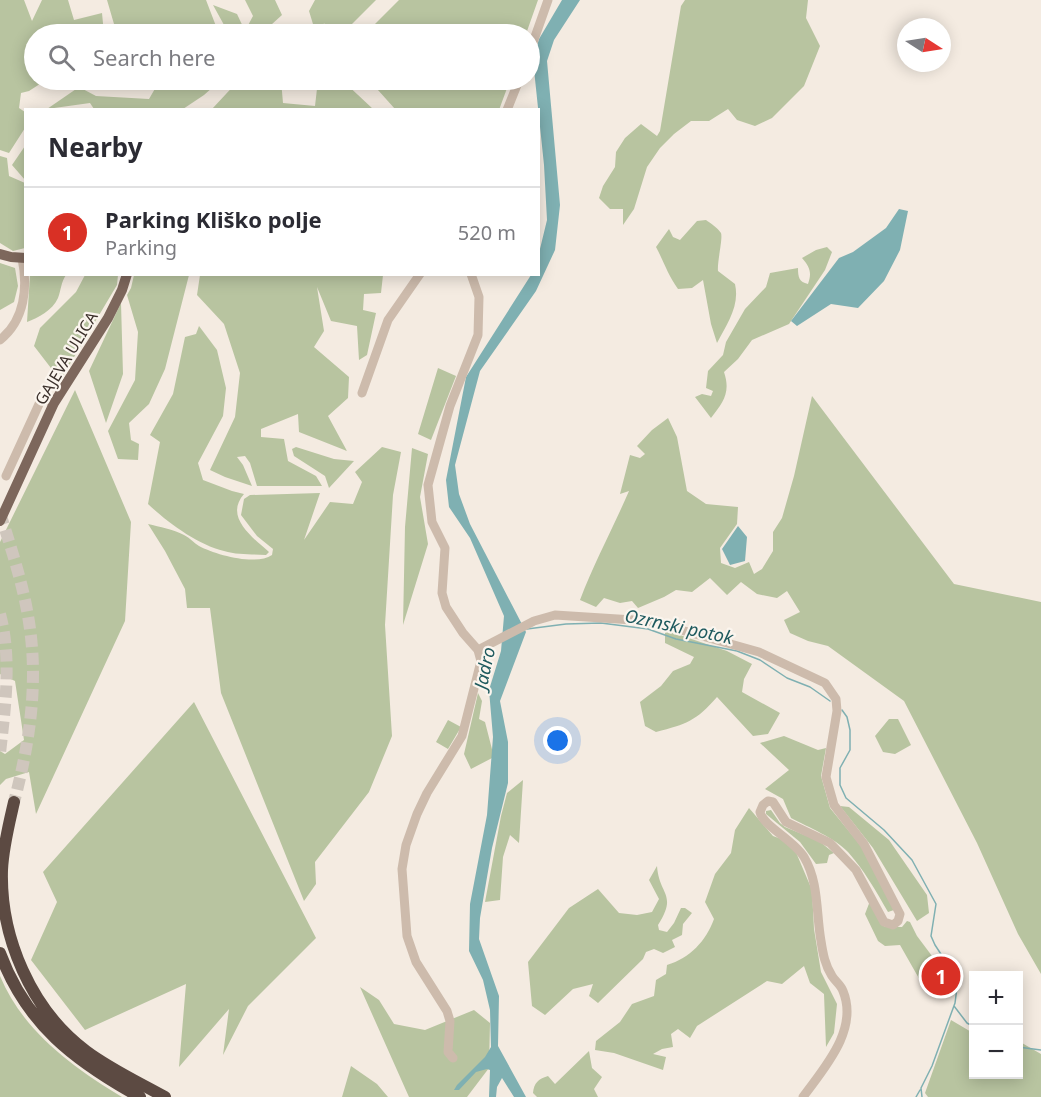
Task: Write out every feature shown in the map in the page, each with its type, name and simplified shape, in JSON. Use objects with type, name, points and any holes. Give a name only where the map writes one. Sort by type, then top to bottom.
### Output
[{"type":"highway","points":[[14,802],[2,869],[2,894],[9,932],[21,970],[47,1012],[69,1036],[99,1067],[140,1097]]},
{"type":"highway","points":[[0,953],[8,974],[20,995],[48,1033],[71,1054],[165,1097]]},
{"type":"main road","points":[[0,254],[24,258]]},
{"type":"main road","name":"GAJEVA ULICA","points":[[0,521],[54,403],[108,318],[123,290],[126,276]]},
{"type":"street","points":[[540,24],[548,0]]},
{"type":"street","points":[[508,108],[515,90]]},
{"type":"street","points":[[0,340],[18,321],[26,276]]},
{"type":"street","points":[[362,393],[388,320],[419,276]]},
{"type":"street","points":[[453,1058],[448,1052],[450,1021],[447,1011],[416,962],[407,936],[402,869],[406,845],[417,814],[427,793],[462,736],[481,660],[478,650],[463,633],[446,607],[442,593],[445,548],[432,522],[428,484],[450,406],[478,335],[478,297],[472,276]]},
{"type":"street","points":[[18,483],[3,475],[40,402],[46,400],[54,403]]},
{"type":"street","points":[[478,650],[534,621],[555,615],[649,621],[759,652],[825,683],[833,692],[837,711],[826,777],[834,805],[864,844],[900,914],[898,921],[892,924],[884,922],[856,870],[830,843],[786,822],[773,802],[768,801],[763,805],[760,812],[762,818],[789,839],[807,862],[816,891],[824,960],[831,975],[843,990],[846,1009],[843,1034],[834,1055],[803,1097]]},
{"type":"green space","points":[[0,0],[24,0],[32,21],[42,0],[68,0],[74,20],[102,13],[103,24],[24,24],[24,90],[31,90],[21,93],[19,108],[24,111],[24,130],[9,153],[0,150]]},
{"type":"green space","points":[[107,0],[206,0],[215,24],[114,24]]},
{"type":"green space","points":[[245,0],[275,0],[282,15],[272,24],[249,24],[253,16]]},
{"type":"green space","points":[[315,0],[376,0],[352,24],[313,24],[309,11]]},
{"type":"green space","points":[[399,0],[538,0],[530,24],[375,24]]},
{"type":"green space","points":[[685,0],[808,0],[806,18],[820,46],[804,86],[772,118],[755,126],[737,120],[728,109],[709,121],[691,121],[674,134],[660,148],[647,167],[634,209],[623,225],[623,209],[610,209],[599,198],[603,186],[615,167],[616,152],[625,138],[641,124],[657,136],[660,131],[681,6]]},
{"type":"green space","points":[[213,5],[237,14],[242,24],[223,24]]},
{"type":"green space","points":[[75,90],[85,90],[96,96],[149,99],[154,90],[210,90],[184,108],[93,108],[90,103],[48,108]]},
{"type":"green space","points":[[230,90],[282,90],[283,103],[315,106],[317,90],[353,90],[372,108],[213,108]]},
{"type":"green space","points":[[378,90],[506,90],[500,108],[394,108]]},
{"type":"green space","points":[[24,147],[24,179],[12,165]]},
{"type":"green space","points":[[0,156],[7,158],[9,176],[24,183],[24,248],[13,251],[0,243]]},
{"type":"green space","points":[[706,220],[721,233],[718,271],[735,284],[736,292],[732,315],[717,343],[703,280],[692,288],[678,289],[656,247],[669,229],[673,237],[680,240],[697,221]]},
{"type":"green space","points":[[827,247],[832,252],[825,270],[789,324],[752,340],[738,359],[724,372],[727,386],[725,397],[711,418],[695,397],[702,394],[711,396],[713,391],[706,388],[708,371],[723,355],[726,342],[745,309],[766,287],[770,273],[798,268],[800,279],[808,284],[810,270],[802,258]]},
{"type":"green space","points":[[0,263],[15,268],[18,286],[14,302],[0,310]]},
{"type":"green space","points":[[30,276],[66,276],[53,306],[27,322]]},
{"type":"green space","points":[[84,276],[118,276],[117,285],[55,389],[54,372],[34,346],[40,328],[76,292]]},
{"type":"green space","points":[[134,276],[189,276],[165,369],[149,404],[129,423],[131,440],[139,444],[138,460],[118,459],[108,431],[135,380],[138,332],[127,295]]},
{"type":"green space","points":[[200,276],[383,276],[381,293],[364,294],[363,310],[376,313],[367,355],[359,360],[357,326],[331,321],[317,287],[324,331],[314,347],[349,377],[348,398],[328,416],[347,451],[299,432],[298,414],[261,429],[261,437],[284,439],[288,461],[316,476],[322,486],[257,486],[250,463],[245,456],[237,457],[252,486],[210,470],[235,417],[240,373],[224,324],[197,295]]},
{"type":"green space","points":[[121,303],[123,374],[106,423],[89,371]]},
{"type":"green space","points":[[199,326],[217,350],[226,388],[223,416],[198,463],[203,480],[244,494],[237,511],[239,519],[248,533],[269,552],[266,555],[239,554],[204,544],[164,518],[148,504],[160,442],[150,435],[173,394],[185,337],[196,334]]},
{"type":"green space","points":[[438,368],[456,376],[431,440],[418,434]]},
{"type":"green space","points":[[75,390],[131,522],[125,621],[36,814],[29,772],[6,779],[0,785],[0,751],[5,754],[24,740],[15,681],[0,674],[0,542]]},
{"type":"green space","points":[[812,396],[954,584],[1041,602],[1041,974],[1018,934],[977,843],[904,701],[828,646],[790,633],[784,620],[800,612],[787,591],[777,598],[757,594],[741,582],[727,595],[710,578],[692,592],[676,590],[638,608],[632,601],[620,603],[604,598],[596,607],[580,600],[629,491],[620,494],[630,455],[640,458],[645,454],[637,446],[652,430],[668,418],[677,437],[687,491],[706,504],[738,507],[737,524],[720,548],[721,563],[735,568],[749,562],[754,574],[762,569],[773,551],[773,532],[782,518]]},
{"type":"green space","points":[[296,447],[334,459],[354,461],[329,488],[325,476],[294,456],[292,449]]},
{"type":"green space","points":[[382,447],[401,452],[393,495],[385,625],[392,736],[369,792],[315,862],[316,884],[304,901],[221,693],[210,608],[187,608],[185,589],[148,524],[180,533],[199,546],[225,556],[256,560],[265,558],[272,555],[273,549],[257,536],[241,515],[244,499],[250,495],[320,493],[304,540],[330,502],[353,504],[362,482],[355,472]]},
{"type":"green space","points":[[412,448],[428,454],[420,497],[428,544],[403,625],[405,527]]},
{"type":"green space","points":[[665,630],[727,651],[752,664],[744,679],[742,692],[780,713],[768,734],[753,736],[717,697],[697,717],[683,724],[656,732],[645,726],[640,702],[661,686],[673,671],[690,664],[694,657],[665,643]]},
{"type":"green space","points":[[478,693],[482,701],[479,719],[485,722],[494,757],[471,769],[464,754]]},
{"type":"green space","points":[[194,702],[316,938],[248,1006],[223,1055],[229,1009],[179,1067],[186,984],[85,1030],[31,960],[57,902],[43,872]]},
{"type":"green space","points":[[889,719],[898,719],[911,745],[895,754],[883,752],[875,736]]},
{"type":"green space","points":[[448,720],[461,727],[448,749],[436,742]]},
{"type":"green space","points":[[784,736],[818,750],[826,748],[821,776],[830,808],[861,846],[894,910],[888,912],[865,873],[843,847],[829,837],[791,818],[783,799],[765,789],[789,770],[760,743]]},
{"type":"green space","points":[[523,780],[519,843],[510,835],[503,857],[500,900],[485,902],[507,793]]},
{"type":"green space","points":[[840,806],[849,807],[889,840],[927,895],[929,913],[917,921],[873,848]]},
{"type":"green space","points":[[749,808],[773,836],[784,840],[795,850],[812,890],[814,929],[821,972],[837,1004],[834,1033],[826,1047],[824,994],[810,983],[804,966],[782,984],[767,981],[697,1026],[690,1038],[678,1029],[671,1034],[673,1047],[653,1054],[666,1057],[663,1070],[614,1053],[595,1050],[596,1041],[620,1022],[632,1004],[654,996],[656,980],[666,974],[667,965],[690,953],[707,934],[714,919],[705,902],[715,874],[731,853],[735,830]]},
{"type":"green space","points":[[771,810],[785,827],[819,841],[834,853],[829,855],[827,863],[816,864],[800,842],[766,814],[766,811]]},
{"type":"green space","points":[[657,866],[658,876],[667,900],[667,907],[658,925],[659,930],[667,932],[681,908],[692,913],[683,924],[682,935],[672,940],[675,947],[663,953],[654,949],[646,952],[643,959],[598,1003],[589,996],[593,984],[573,989],[545,1015],[532,1006],[528,962],[569,908],[598,889],[619,913],[637,915],[652,912],[659,899],[649,880]]},
{"type":"green space","points":[[870,901],[880,922],[885,927],[902,927],[907,921],[910,922],[932,956],[931,971],[927,979],[921,982],[900,945],[885,946],[878,941],[865,914]]},
{"type":"green space","points":[[0,976],[22,1014],[51,1046],[85,1073],[122,1097],[0,1097]]},
{"type":"green space","points":[[360,987],[379,1000],[394,1024],[425,1030],[474,1010],[490,1023],[489,1068],[467,1097],[409,1097]]},
{"type":"green space","points":[[951,1020],[969,1031],[969,1079],[1023,1079],[1023,1044],[1041,1054],[1041,1097],[928,1097],[925,1093]]},
{"type":"green space","points":[[589,1051],[592,1068],[602,1077],[594,1089],[598,1097],[537,1097],[533,1093],[539,1080],[548,1076],[555,1084]]},
{"type":"green space","points":[[351,1066],[377,1084],[388,1097],[342,1097]]},
{"type":"water","name":"Jadro","points":[[562,0],[580,0],[554,40],[547,61],[560,205],[555,250],[536,291],[480,371],[455,465],[459,494],[470,524],[526,632],[500,701],[508,742],[508,783],[492,848],[480,918],[479,939],[499,996],[498,1046],[526,1097],[514,1097],[502,1078],[497,1087],[496,1097],[489,1097],[490,1070],[487,1069],[476,1072],[459,1090],[454,1090],[485,1057],[491,1047],[490,1010],[483,980],[469,951],[470,904],[487,815],[493,737],[489,690],[501,651],[504,616],[470,538],[449,507],[446,480],[466,377],[530,276],[540,276],[540,249],[547,220],[540,108],[538,108],[536,90],[540,90],[540,37]]},
{"type":"water","points":[[899,209],[908,211],[900,250],[884,281],[858,308],[831,304],[797,326],[791,321],[839,258],[853,252],[886,228]]},
{"type":"water","points":[[738,526],[747,537],[745,561],[730,565],[722,549]]},
{"type":"waterway","name":"Ozrnski potok","points":[[527,629],[566,624],[601,623],[648,629],[676,639],[737,651],[760,660],[787,678],[810,687],[830,701]]},
{"type":"waterway","name":"Ozrnski potok","points":[[842,710],[847,717],[850,730],[850,750],[840,768],[840,785],[846,798],[884,830],[912,860],[936,904],[931,936],[958,980],[955,1003],[932,1066],[921,1088],[922,1097]]},
{"type":"waterway","points":[[954,1006],[970,1025]]},
{"type":"waterway","points":[[1023,1048],[1041,1050]]},
{"type":"waterway","name":"Ozrnski potok","points":[[916,1097],[920,1090]]},
{"type":"tunnel","points":[[0,513],[25,600],[32,651],[31,716],[14,802]]},
{"type":"tunnel","points":[[0,614],[7,666],[0,753]]},
{"type":"place","name":"Parking Kliško polje","points":[[941,976]]}]
